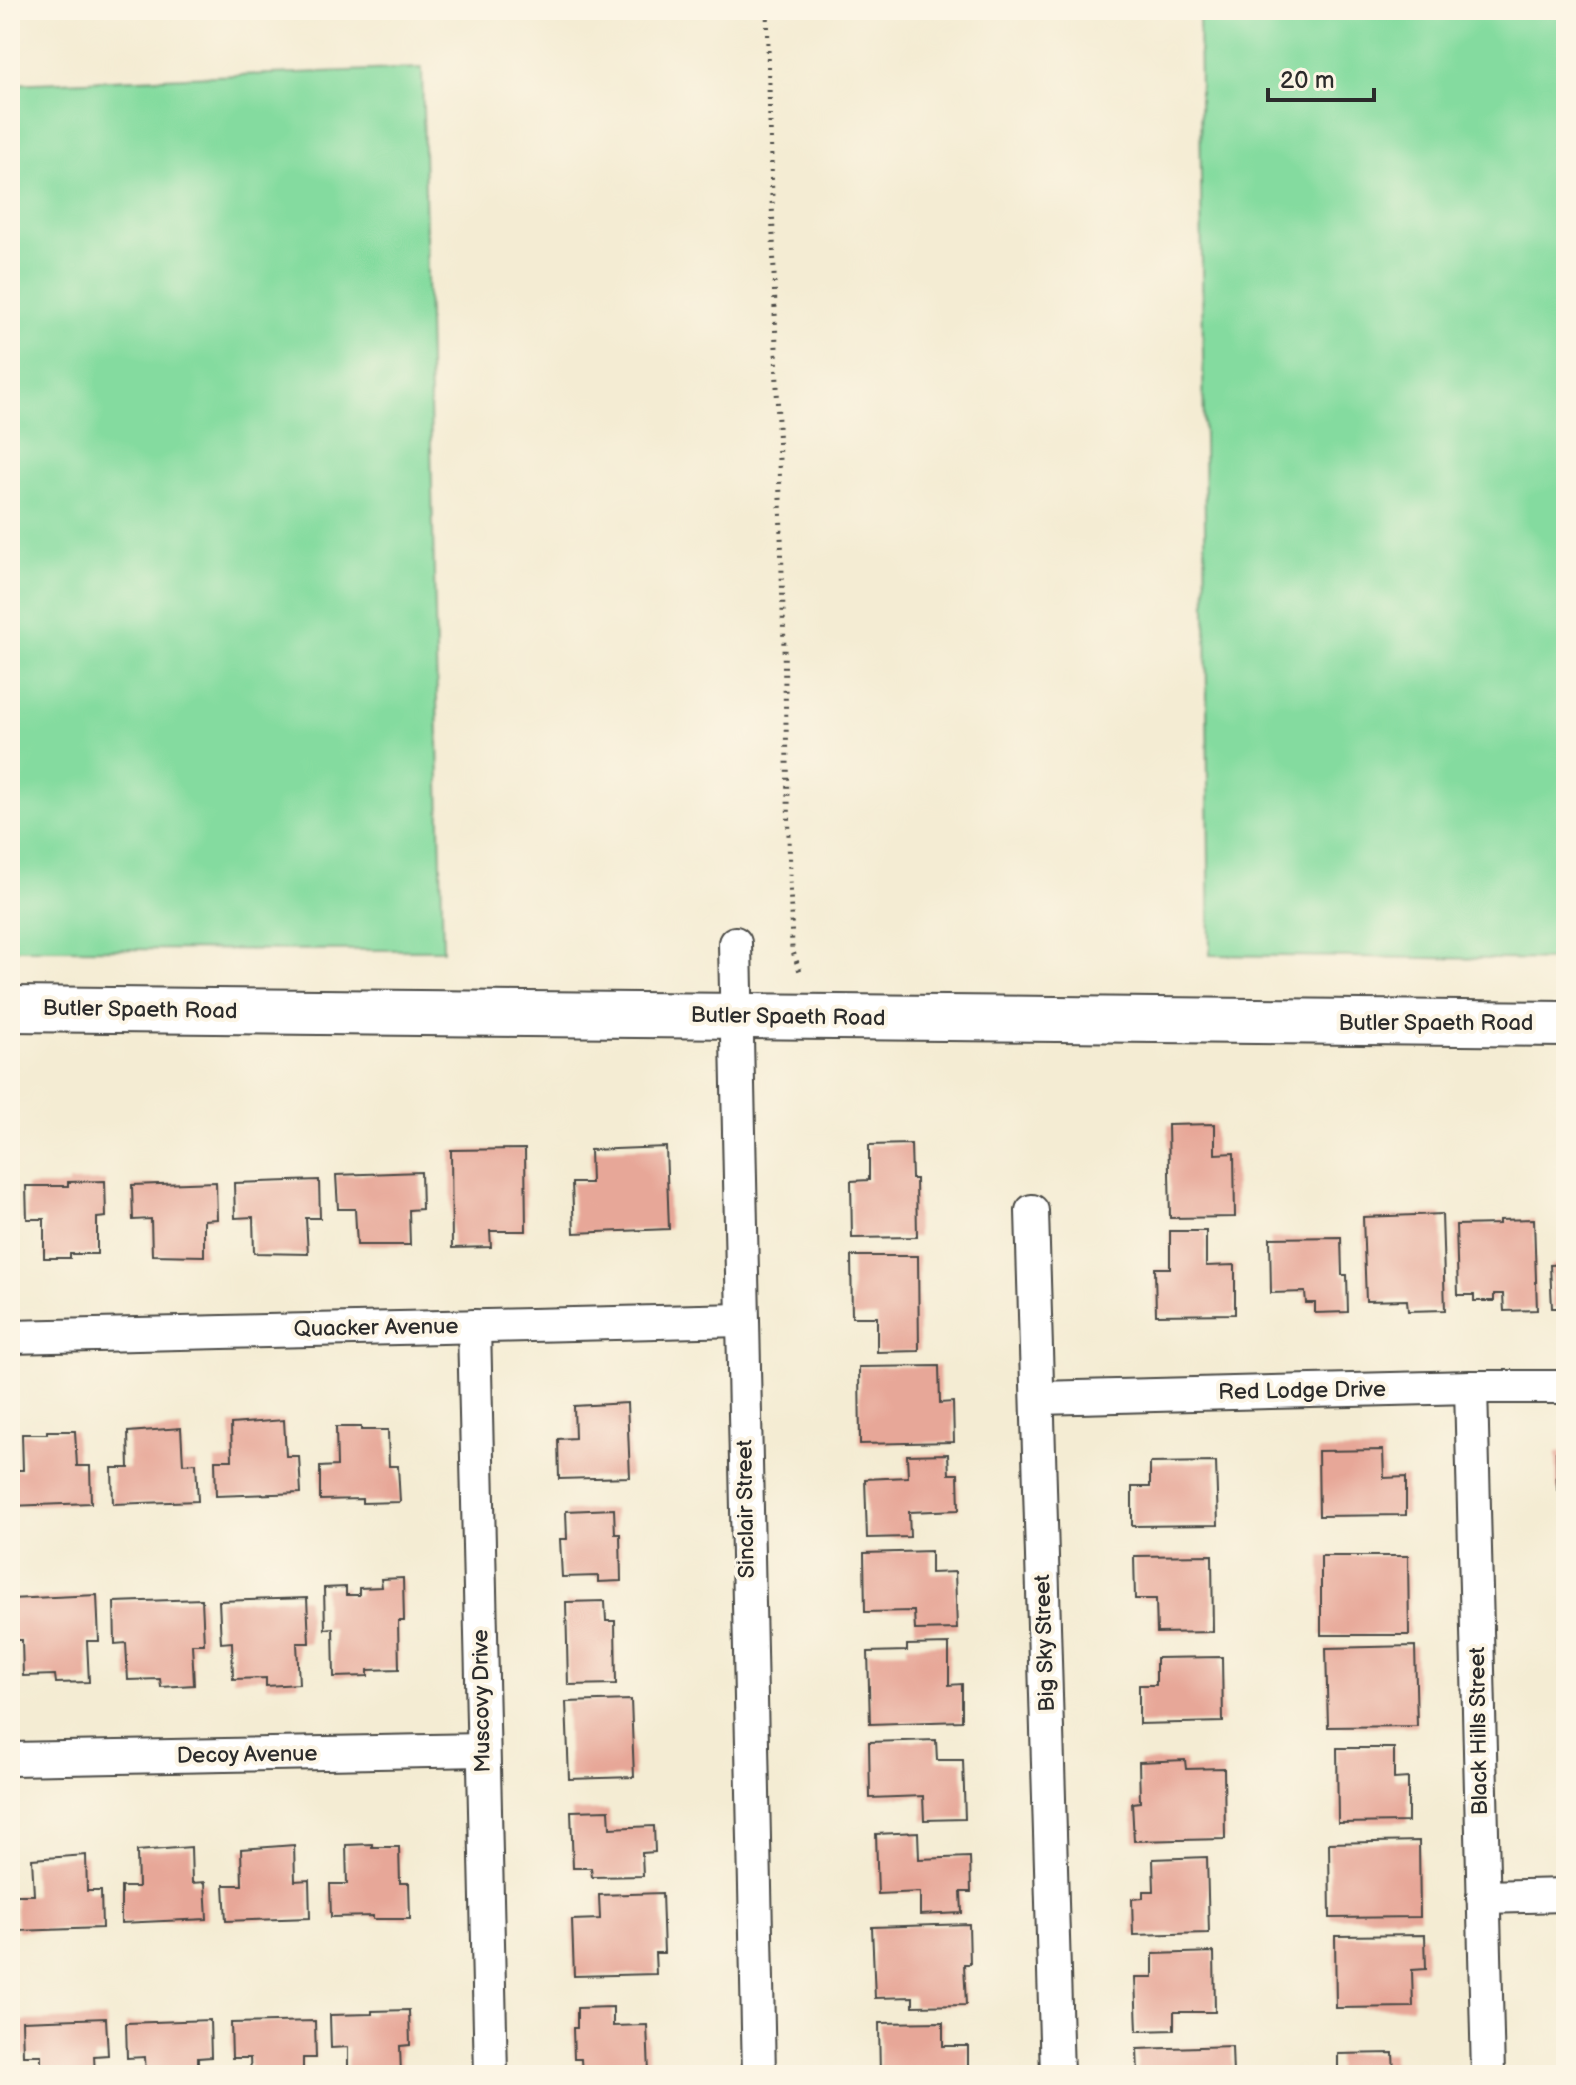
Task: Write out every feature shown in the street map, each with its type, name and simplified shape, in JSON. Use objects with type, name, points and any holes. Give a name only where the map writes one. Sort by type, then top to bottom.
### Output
[{"type":"main road","name":"Butler Spaeth Road","points":[[10,1009],[1566,1024]]},
{"type":"street","name":"Sinclair Street","points":[[735,943],[759,2075]]},
{"type":"street","name":"Big Sky Street","points":[[1032,1211],[1057,2075]]},
{"type":"street","name":"Quacker Avenue","points":[[10,1337],[742,1320]]},
{"type":"street","name":"Muscovy Drive","points":[[474,1326],[491,2075]]},
{"type":"street","name":"Black Hills Street","points":[[1471,1387],[1488,2075]]},
{"type":"street","name":"Red Lodge Drive","points":[[1039,1398],[1566,1387]]},
{"type":"street","name":"Decoy Avenue","points":[[10,1759],[483,1750]]},
{"type":"street","points":[[1483,1897],[1566,1895]]},
{"type":"path","points":[[767,10],[792,949],[801,974]]},
{"type":"green space","points":[[1199,10],[1566,10],[1566,960],[1210,955]]},
{"type":"green space","points":[[422,68],[443,950],[10,949],[10,84]]},
{"type":"building","points":[[1215,1124],[1215,1154],[1234,1153],[1235,1217],[1170,1218],[1168,1125]]},
{"type":"building","points":[[911,1144],[912,1179],[916,1179],[917,1237],[852,1238],[851,1181],[869,1180],[869,1145]]},
{"type":"building","points":[[666,1147],[669,1229],[574,1233],[572,1183],[591,1183],[590,1150]]},
{"type":"building","points":[[525,1149],[526,1231],[490,1231],[491,1247],[452,1248],[451,1150]]},
{"type":"building","points":[[421,1172],[422,1209],[409,1210],[410,1245],[357,1245],[355,1209],[338,1209],[336,1175]]},
{"type":"building","points":[[319,1180],[320,1218],[306,1218],[308,1254],[254,1253],[253,1217],[235,1218],[234,1183]]},
{"type":"building","points":[[105,1181],[106,1217],[97,1218],[97,1254],[44,1258],[44,1219],[27,1219],[26,1186],[68,1186],[68,1182]]},
{"type":"building","points":[[216,1182],[217,1219],[204,1220],[204,1256],[152,1255],[151,1219],[133,1220],[132,1185]]},
{"type":"building","points":[[1442,1214],[1445,1310],[1408,1311],[1407,1300],[1366,1301],[1363,1217]]},
{"type":"building","points":[[1534,1219],[1537,1310],[1504,1311],[1503,1294],[1494,1294],[1494,1301],[1474,1301],[1474,1295],[1458,1295],[1456,1225]]},
{"type":"building","points":[[1170,1231],[1206,1231],[1206,1266],[1235,1265],[1235,1314],[1156,1315],[1155,1268],[1170,1268]]},
{"type":"building","points":[[1341,1237],[1342,1275],[1347,1275],[1348,1312],[1315,1313],[1315,1303],[1306,1303],[1305,1292],[1271,1293],[1270,1238]]},
{"type":"building","points":[[851,1256],[918,1256],[919,1351],[877,1352],[877,1317],[852,1317]]},
{"type":"building","points":[[1566,1264],[1566,1308],[1552,1308],[1550,1265]]},
{"type":"building","points":[[939,1366],[940,1403],[953,1402],[954,1442],[860,1444],[859,1367]]},
{"type":"building","points":[[627,1403],[630,1477],[559,1479],[558,1439],[575,1438],[574,1406]]},
{"type":"building","points":[[284,1420],[286,1456],[299,1456],[301,1493],[216,1496],[215,1460],[232,1460],[231,1424]]},
{"type":"building","points":[[336,1427],[388,1430],[389,1466],[398,1466],[400,1502],[320,1500],[320,1467],[337,1466]]},
{"type":"building","points":[[181,1428],[183,1464],[196,1463],[198,1501],[113,1504],[112,1468],[129,1468],[128,1432]]},
{"type":"building","points":[[47,1431],[75,1431],[77,1466],[90,1466],[91,1503],[10,1506],[10,1470],[23,1470],[22,1434],[47,1434]]},
{"type":"building","points":[[1383,1450],[1384,1478],[1406,1477],[1406,1515],[1319,1516],[1318,1451]]},
{"type":"building","points":[[1566,1451],[1566,1490],[1557,1490],[1556,1452]]},
{"type":"building","points":[[948,1454],[949,1474],[958,1474],[959,1510],[909,1512],[910,1537],[867,1538],[865,1479],[908,1477],[907,1455]]},
{"type":"building","points":[[1216,1462],[1218,1525],[1132,1526],[1132,1487],[1150,1487],[1150,1463]]},
{"type":"building","points":[[614,1509],[615,1534],[620,1534],[621,1581],[598,1582],[598,1576],[562,1577],[560,1539],[567,1539],[566,1511]]},
{"type":"building","points":[[931,1551],[931,1573],[955,1572],[957,1629],[915,1630],[914,1611],[865,1612],[864,1553]]},
{"type":"building","points":[[1212,1555],[1213,1632],[1157,1633],[1156,1599],[1135,1599],[1134,1556]]},
{"type":"building","points":[[1321,1556],[1408,1556],[1409,1635],[1321,1635]]},
{"type":"building","points":[[403,1578],[404,1621],[398,1621],[399,1669],[368,1670],[368,1676],[334,1677],[333,1628],[325,1629],[324,1588],[346,1587],[346,1595],[359,1595],[359,1588],[382,1587],[381,1579]]},
{"type":"building","points":[[97,1595],[99,1641],[87,1641],[89,1682],[56,1683],[55,1675],[23,1676],[22,1640],[11,1640],[10,1599]]},
{"type":"building","points":[[307,1598],[309,1643],[297,1643],[299,1684],[266,1686],[266,1678],[233,1679],[232,1642],[221,1643],[219,1601]]},
{"type":"building","points":[[202,1599],[204,1644],[192,1644],[194,1685],[161,1687],[160,1679],[128,1680],[126,1643],[115,1644],[114,1602]]},
{"type":"building","points":[[605,1601],[606,1621],[615,1621],[616,1684],[568,1685],[566,1602]]},
{"type":"building","points":[[1562,1641],[1566,1641],[1566,1707],[1563,1707]]},
{"type":"building","points":[[949,1644],[949,1685],[962,1684],[962,1721],[870,1724],[868,1652],[907,1651],[907,1645]]},
{"type":"building","points":[[1415,1646],[1417,1726],[1328,1727],[1326,1648]]},
{"type":"building","points":[[1222,1657],[1223,1722],[1139,1724],[1139,1685],[1156,1685],[1156,1658]]},
{"type":"building","points":[[631,1700],[634,1777],[569,1779],[566,1702]]},
{"type":"building","points":[[936,1740],[937,1760],[963,1760],[965,1819],[924,1820],[923,1796],[870,1798],[869,1742]]},
{"type":"building","points":[[1337,1748],[1394,1748],[1394,1779],[1408,1778],[1408,1822],[1338,1823]]},
{"type":"building","points":[[1185,1760],[1186,1769],[1224,1768],[1225,1839],[1134,1841],[1132,1803],[1140,1802],[1139,1762]]},
{"type":"building","points":[[609,1810],[610,1828],[654,1826],[655,1852],[642,1853],[643,1876],[592,1877],[591,1868],[573,1868],[571,1811]]},
{"type":"building","points":[[918,1832],[919,1859],[970,1857],[971,1892],[961,1892],[962,1913],[920,1915],[920,1892],[878,1894],[876,1834]]},
{"type":"building","points":[[1419,1841],[1420,1917],[1330,1918],[1329,1843]]},
{"type":"building","points":[[372,1844],[372,1847],[399,1847],[400,1883],[409,1883],[410,1919],[331,1917],[330,1884],[347,1884],[346,1845]]},
{"type":"building","points":[[294,1845],[295,1881],[309,1880],[310,1918],[226,1921],[224,1885],[242,1885],[241,1849]]},
{"type":"building","points":[[191,1847],[192,1883],[205,1882],[207,1919],[121,1923],[121,1887],[138,1887],[137,1851]]},
{"type":"building","points":[[86,1855],[87,1891],[101,1891],[102,1928],[17,1931],[15,1895],[34,1895],[32,1859]]},
{"type":"building","points":[[1207,1857],[1209,1933],[1133,1935],[1132,1899],[1143,1898],[1143,1891],[1154,1891],[1153,1859]]},
{"type":"building","points":[[662,1893],[664,1953],[655,1953],[656,1974],[574,1976],[572,1920],[600,1919],[599,1895]]},
{"type":"building","points":[[969,1924],[970,1964],[964,1964],[966,2005],[913,2006],[913,1997],[875,1998],[872,1927]]},
{"type":"building","points":[[1425,1935],[1426,1969],[1412,1970],[1413,2007],[1336,2008],[1335,1936]]},
{"type":"building","points":[[1214,1952],[1215,2012],[1174,2012],[1174,2030],[1137,2031],[1135,1977],[1153,1977],[1153,1954]]},
{"type":"building","points":[[613,2007],[613,2026],[647,2025],[649,2073],[582,2074],[581,2059],[574,2059],[573,2028],[577,2028],[577,2008]]},
{"type":"building","points":[[409,2010],[410,2045],[400,2046],[401,2075],[348,2075],[348,2047],[331,2048],[330,2015]]},
{"type":"building","points":[[106,2018],[108,2055],[94,2056],[95,2075],[41,2075],[41,2055],[23,2055],[22,2021]]},
{"type":"building","points":[[210,2020],[211,2057],[198,2058],[198,2075],[146,2075],[145,2057],[127,2058],[126,2023]]},
{"type":"building","points":[[315,2021],[316,2058],[303,2058],[303,2075],[251,2075],[250,2058],[232,2058],[231,2023]]},
{"type":"building","points":[[943,2022],[943,2046],[968,2046],[968,2075],[880,2075],[879,2023]]},
{"type":"building","points":[[1232,2046],[1233,2075],[1138,2075],[1137,2049]]},
{"type":"building","points":[[1393,2053],[1394,2075],[1338,2075],[1338,2054]]}]
